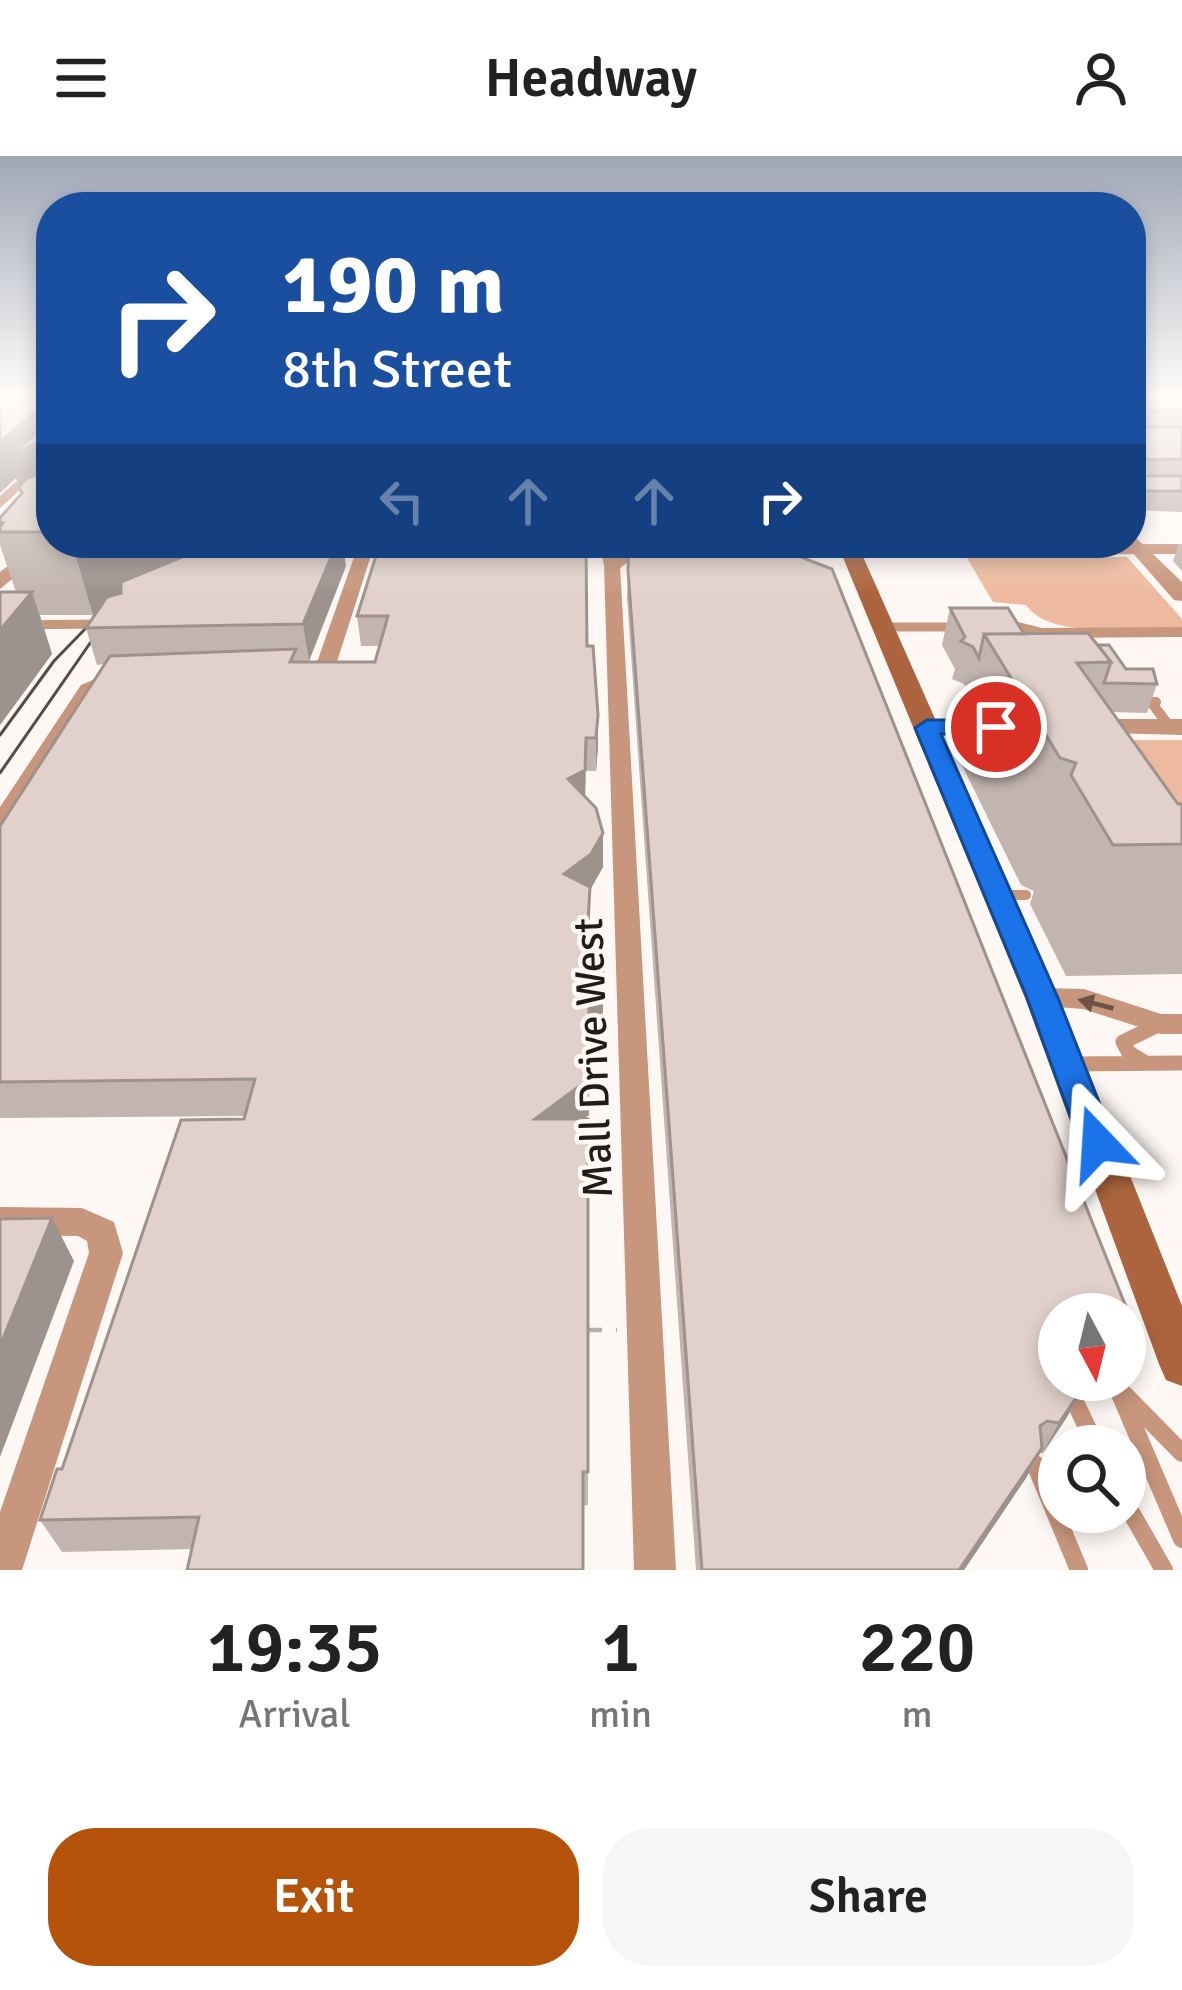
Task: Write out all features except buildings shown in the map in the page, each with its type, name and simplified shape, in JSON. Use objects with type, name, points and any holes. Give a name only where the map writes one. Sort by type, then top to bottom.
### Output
[{"type":"main road","points":[[854,558],[927,728],[1011,895],[1042,998],[1180,1351]]},
{"type":"street","points":[[36,469],[0,506],[36,528]]},
{"type":"street","points":[[0,583],[36,532]]},
{"type":"street","points":[[1146,545],[1182,549]]},
{"type":"street","points":[[1146,555],[1182,595]]},
{"type":"street","points":[[277,671],[324,671],[363,558]]},
{"type":"street","name":"Mall Drive West","points":[[610,558],[655,1570]]},
{"type":"street","points":[[803,558],[864,581]]},
{"type":"street","points":[[1018,627],[1054,640],[1182,632]]},
{"type":"street","points":[[0,824],[88,689],[108,676],[135,673]]},
{"type":"street","points":[[927,728],[1018,727]]},
{"type":"street","points":[[1062,727],[1176,727]]},
{"type":"street","points":[[1042,998],[1084,999],[1172,1024]]},
{"type":"street","points":[[0,1221],[82,1222],[102,1232],[106,1241],[103,1265],[1,1570]]},
{"type":"lane","points":[[931,614],[938,627]]},
{"type":"lane","points":[[38,641],[54,624]]},
{"type":"lane","points":[[0,625],[119,624]]},
{"type":"lane","points":[[884,627],[971,627]]},
{"type":"lane","points":[[1156,702],[1151,702],[1176,727]]},
{"type":"lane","points":[[1151,1064],[1135,1058],[1123,1042],[1172,1024]]},
{"type":"lane","points":[[1069,1064],[1182,1064]]},
{"type":"lane","points":[[1122,1401],[1182,1539]]},
{"type":"lane","points":[[1133,1401],[1182,1453]]},
{"type":"lane","points":[[1076,1404],[1086,1425]]},
{"type":"lane","points":[[1035,1464],[1079,1570]]},
{"type":"lane","points":[[1143,1533],[1164,1570]]},
{"type":"shaded area","points":[[967,558],[1128,558],[1182,619],[1182,627],[1075,628],[1055,624],[1026,605],[993,602]]},
{"type":"shaded area","points":[[1063,740],[1182,740],[1182,884]]},
{"type":"tram line","points":[[0,773],[95,636],[114,618]]},
{"type":"tram line","points":[[0,735],[54,661],[86,628]]},
{"type":"route","points":[[996,727],[927,728],[1098,1143]]}]
